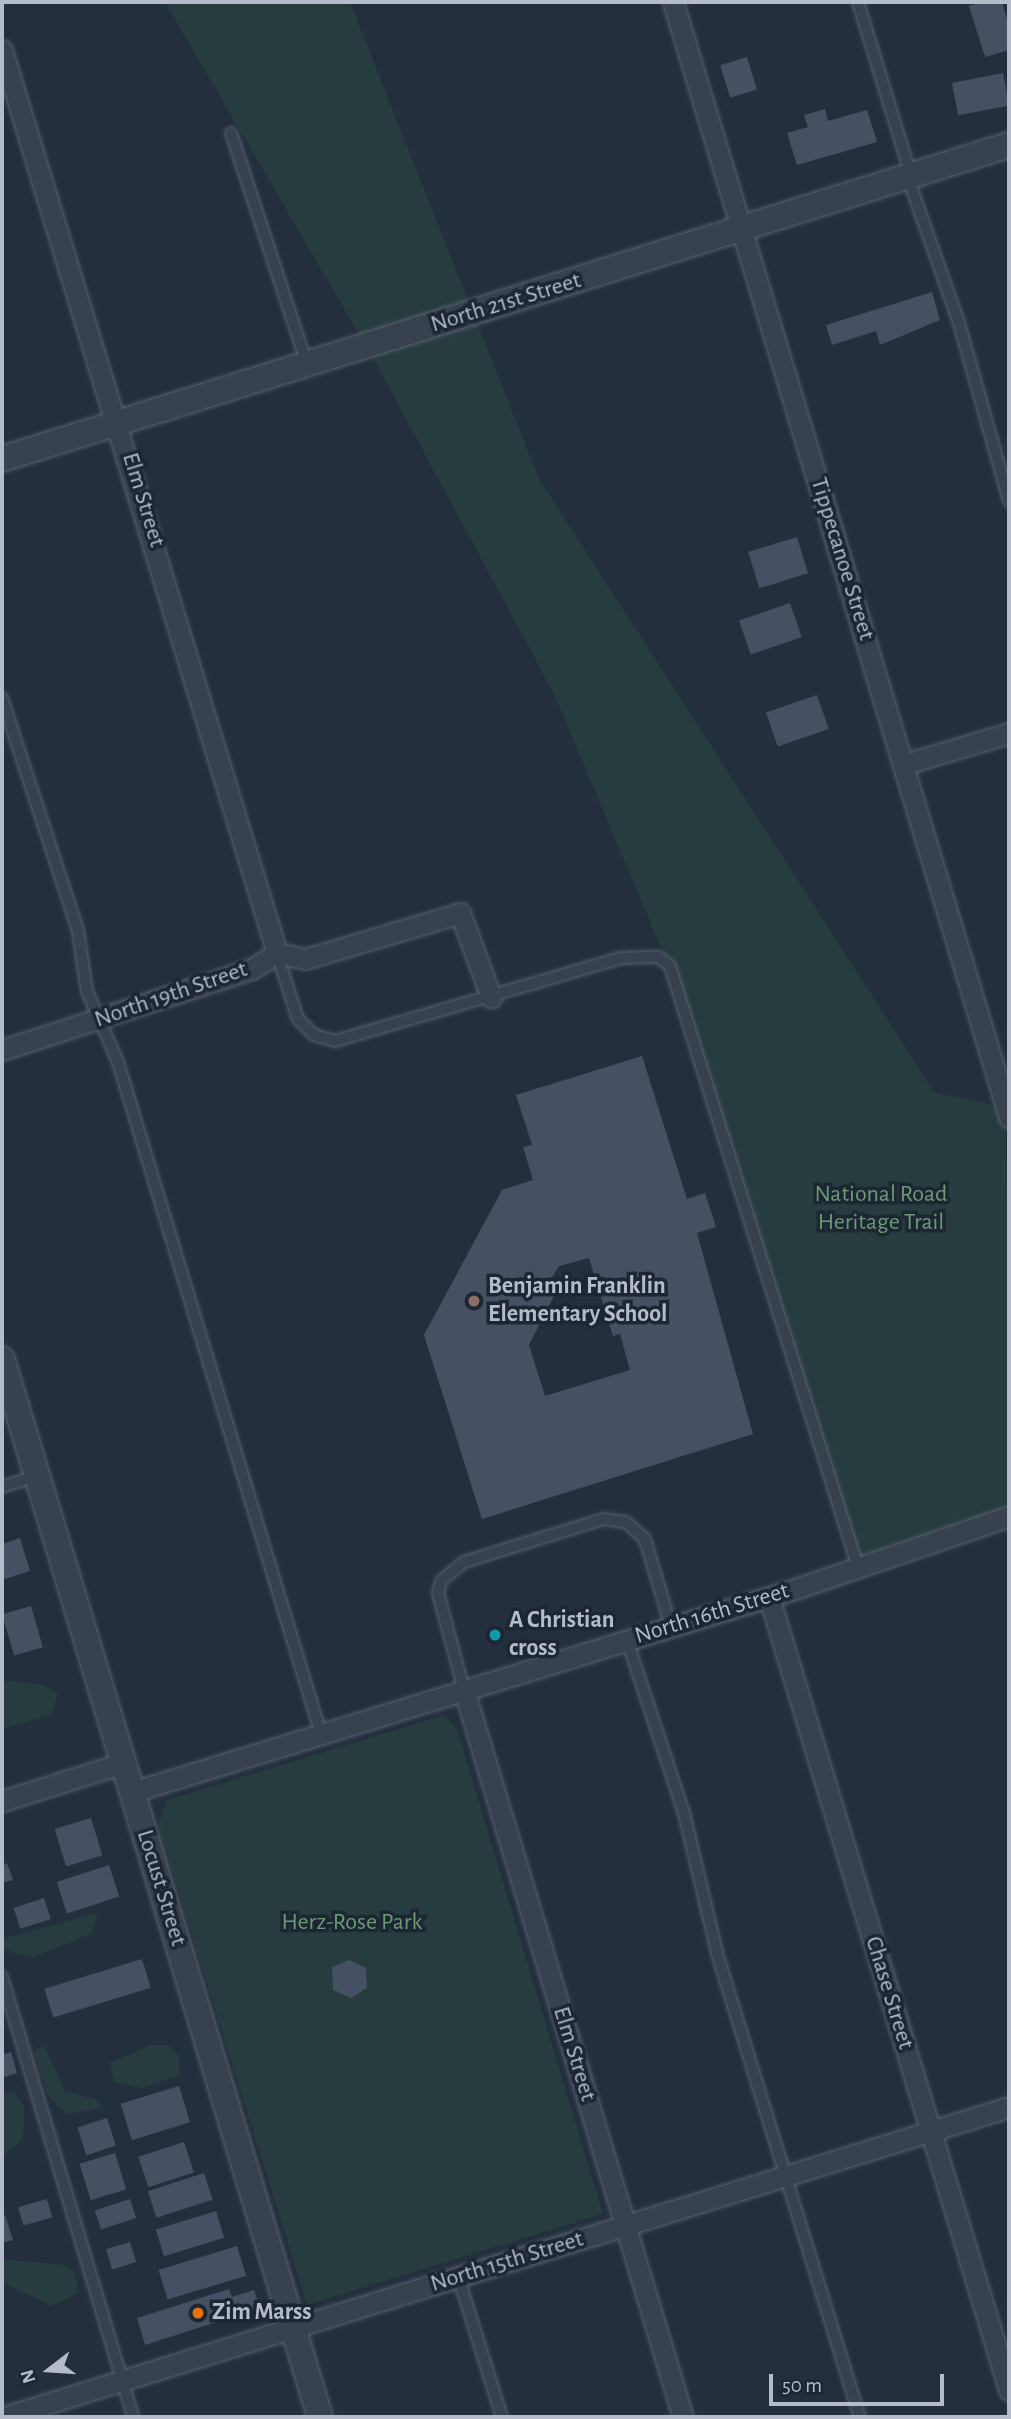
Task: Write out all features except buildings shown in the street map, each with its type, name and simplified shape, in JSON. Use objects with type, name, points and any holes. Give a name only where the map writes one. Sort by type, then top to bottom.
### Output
[{"type":"street","name":"Tippecanoe Street","points":[[673,2],[905,764],[1009,1117]]},
{"type":"street","name":"Elm Street","points":[[2,50],[119,422],[277,953]]},
{"type":"street","name":"North 21st Street","points":[[2,460],[1009,145]]},
{"type":"street","points":[[905,764],[1009,733]]},
{"type":"street","name":"North 19th Street","points":[[2,1050],[252,969],[277,953],[305,959],[460,913],[491,997]]},
{"type":"street","name":"Locust Street","points":[[2,1359],[320,2417]]},
{"type":"street","name":"North 16th Street","points":[[132,1792],[769,1597],[857,1564],[1009,1516]]},
{"type":"street","name":"Chase Street","points":[[769,1597],[1009,2390]]},
{"type":"street","name":"Elm Street","points":[[464,1690],[683,2417]]},
{"type":"street","points":[[2,1801],[123,1763]]},
{"type":"street","name":"North 15th Street","points":[[4,2417],[1009,2107]]},
{"type":"lane","points":[[858,2],[909,176],[959,324],[1009,501]]},
{"type":"lane","points":[[231,134],[307,364]]},
{"type":"lane","points":[[2,698],[78,931],[87,991],[118,1062],[321,1734]]},
{"type":"lane","points":[[277,953],[298,1019],[314,1035],[335,1041],[631,956],[658,957],[670,966],[857,1564]]},
{"type":"lane","points":[[2,1487],[37,1476]]},
{"type":"lane","points":[[464,1690],[438,1593],[441,1581],[464,1563],[604,1519],[626,1522],[645,1539],[671,1627]]},
{"type":"lane","points":[[627,1640],[684,1813],[717,1953],[789,2177],[860,2417]]},
{"type":"lane","points":[[2,1977],[133,2417]]},
{"type":"lane","points":[[458,2276],[502,2417]]},
{"type":"green space","name":"National Road Heritage Trail","points":[[165,2],[350,2],[539,479],[934,1092],[1006,1108],[1009,1516],[857,1564],[683,1000],[553,692],[376,363]]},
{"type":"green space","points":[[2,1680],[44,1685],[58,1693],[52,1714],[2,1729]]},
{"type":"green space","name":"Herz-Rose Park","points":[[444,1715],[457,1729],[603,2214],[307,2305],[158,1825],[167,1800]]},
{"type":"green space","points":[[97,1913],[93,1933],[32,1958],[2,1949],[2,1939]]},
{"type":"green space","points":[[44,2045],[65,2091],[98,2100],[103,2108],[68,2114],[49,2098],[34,2051]]},
{"type":"green space","points":[[151,2045],[167,2045],[179,2056],[179,2076],[142,2088],[114,2082],[110,2063]]},
{"type":"green space","points":[[14,2092],[24,2107],[23,2139],[2,2156],[2,2094]]},
{"type":"green space","points":[[2,2259],[64,2265],[75,2274],[79,2292],[51,2306],[2,2282]]},
{"type":"place","name":"Benjamin Franklin Elementary School","points":[[474,1301]]},
{"type":"place","name":"A Christian cross","points":[[495,1635]]},
{"type":"place","name":"Zim Marss","points":[[198,2313]]}]
